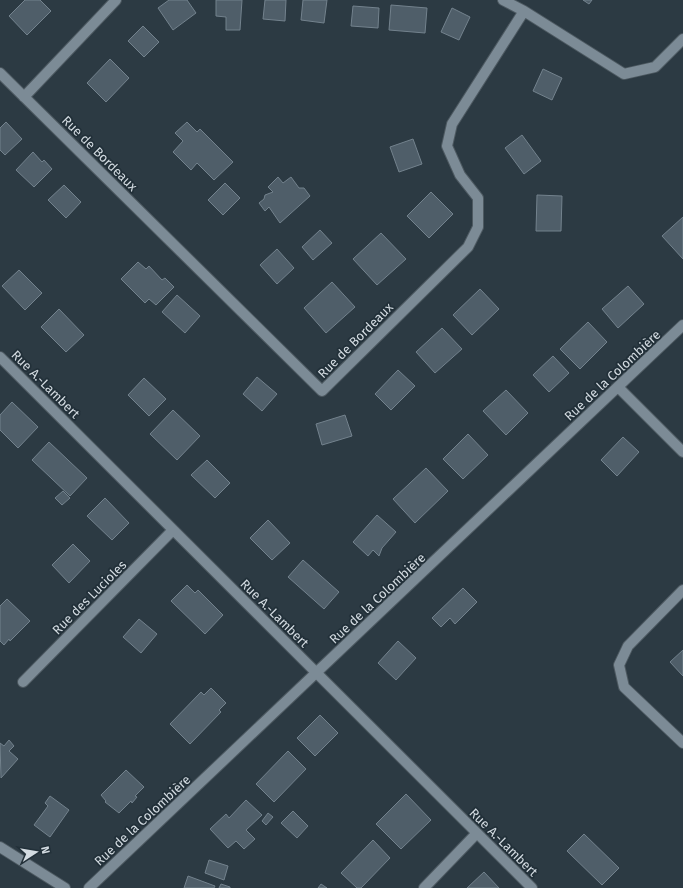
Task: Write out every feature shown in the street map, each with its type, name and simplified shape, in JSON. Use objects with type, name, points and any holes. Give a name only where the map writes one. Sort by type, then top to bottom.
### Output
[{"type":"street","points":[[24,97],[116,0]]},
{"type":"street","points":[[503,0],[524,11],[624,74],[655,68],[683,38]]},
{"type":"street","name":"Rue de Bordeaux","points":[[0,73],[322,391],[468,247],[478,227],[478,198],[460,175],[447,146],[452,124],[524,11]]},
{"type":"street","name":"Rue de la Colombière","points":[[89,888],[683,325]]},
{"type":"street","name":"Rue A.-Lambert","points":[[0,357],[532,888]]},
{"type":"street","points":[[618,387],[683,452]]},
{"type":"street","name":"Rue des Lucioles","points":[[23,682],[173,530]]},
{"type":"street","points":[[683,590],[628,646],[619,665],[624,687],[683,743]]},
{"type":"street","points":[[424,888],[477,833]]},
{"type":"street","points":[[0,847],[65,888]]},
{"type":"building","points":[[25,0],[40,0],[51,11],[27,35],[9,16]]},
{"type":"building","points":[[169,0],[187,0],[196,13],[173,30],[158,8]]},
{"type":"building","points":[[216,0],[242,0],[240,30],[226,30],[226,17],[216,16]]},
{"type":"building","points":[[265,0],[286,0],[285,21],[263,19]]},
{"type":"building","points":[[303,0],[327,0],[324,23],[301,20]]},
{"type":"building","points":[[583,0],[592,0],[589,4]]},
{"type":"building","points":[[391,5],[427,8],[425,33],[389,30]]},
{"type":"building","points":[[353,6],[379,8],[378,28],[351,26]]},
{"type":"building","points":[[452,8],[470,17],[459,40],[441,32]]},
{"type":"building","points":[[143,26],[159,42],[144,57],[128,41]]},
{"type":"building","points":[[110,59],[129,78],[106,102],[87,83]]},
{"type":"building","points":[[543,69],[562,78],[552,100],[533,91]]},
{"type":"building","points":[[6,122],[22,139],[5,155],[0,150],[0,128]]},
{"type":"building","points":[[187,122],[197,132],[200,129],[233,162],[214,180],[197,163],[191,170],[173,152],[183,141],[175,133]]},
{"type":"building","points":[[522,135],[541,161],[524,174],[505,148]]},
{"type":"building","points":[[413,139],[422,164],[399,172],[390,147]]},
{"type":"building","points":[[33,152],[42,162],[44,160],[52,169],[34,187],[16,170]]},
{"type":"building","points":[[278,177],[283,183],[291,177],[299,188],[304,188],[310,196],[280,223],[269,207],[265,211],[259,203],[264,199],[265,195],[273,192],[268,187]]},
{"type":"building","points":[[225,183],[240,198],[223,215],[208,200]]},
{"type":"building","points":[[64,185],[81,202],[66,218],[48,200]]},
{"type":"building","points":[[431,192],[453,214],[429,238],[407,216]]},
{"type":"building","points":[[537,195],[562,196],[561,231],[536,231]]},
{"type":"building","points":[[683,217],[683,259],[662,236]]},
{"type":"building","points":[[320,230],[332,243],[313,260],[302,247]]},
{"type":"building","points":[[381,233],[406,259],[377,285],[353,259]]},
{"type":"building","points":[[277,249],[294,268],[277,284],[260,265]]},
{"type":"building","points":[[138,262],[146,269],[149,266],[162,280],[165,278],[174,287],[156,305],[149,299],[145,303],[121,279]]},
{"type":"building","points":[[19,270],[42,293],[25,310],[2,286]]},
{"type":"building","points":[[332,282],[355,307],[326,333],[304,308]]},
{"type":"building","points":[[628,286],[644,304],[618,328],[602,309]]},
{"type":"building","points":[[480,289],[499,309],[472,335],[453,315]]},
{"type":"building","points":[[177,295],[200,316],[185,333],[162,312]]},
{"type":"building","points":[[59,309],[84,335],[66,352],[41,327]]},
{"type":"building","points":[[588,322],[607,342],[580,369],[560,349]]},
{"type":"building","points":[[442,328],[462,349],[435,373],[416,352]]},
{"type":"building","points":[[553,356],[569,373],[549,392],[533,375]]},
{"type":"building","points":[[398,370],[415,386],[391,410],[375,394]]},
{"type":"building","points":[[257,377],[277,394],[262,411],[243,394]]},
{"type":"building","points":[[144,378],[166,399],[149,416],[128,395]]},
{"type":"building","points":[[506,390],[528,413],[506,435],[483,411]]},
{"type":"building","points":[[12,402],[38,427],[18,448],[0,430],[0,415]]},
{"type":"building","points":[[173,410],[200,436],[177,460],[150,434]]},
{"type":"building","points":[[345,415],[352,436],[322,445],[316,424]]},
{"type":"building","points":[[468,434],[488,455],[463,479],[443,459]]},
{"type":"building","points":[[623,437],[639,452],[617,476],[601,460]]},
{"type":"building","points":[[49,442],[87,478],[70,496],[32,460]]},
{"type":"building","points":[[207,460],[230,483],[215,498],[191,475]]},
{"type":"building","points":[[426,468],[448,491],[415,523],[393,499]]},
{"type":"building","points":[[63,491],[70,498],[62,505],[55,498]]},
{"type":"building","points":[[105,498],[129,523],[112,540],[87,516]]},
{"type":"building","points":[[377,515],[396,532],[382,548],[379,556],[373,550],[368,556],[353,542]]},
{"type":"building","points":[[268,520],[290,543],[272,560],[250,538]]},
{"type":"building","points":[[73,544],[90,561],[69,583],[52,565]]},
{"type":"building","points":[[303,560],[339,592],[324,609],[288,577]]},
{"type":"building","points":[[187,585],[195,593],[198,590],[223,615],[205,634],[171,601]]},
{"type":"building","points":[[463,588],[477,602],[455,624],[450,618],[441,627],[432,618]]},
{"type":"building","points":[[7,599],[30,621],[4,645],[0,641],[0,606]]},
{"type":"building","points":[[139,619],[157,634],[141,653],[123,637]]},
{"type":"building","points":[[398,641],[416,658],[396,680],[378,663]]},
{"type":"building","points":[[683,650],[683,676],[670,662]]},
{"type":"building","points":[[211,688],[226,703],[219,710],[221,712],[190,744],[170,724],[201,692],[204,695]]},
{"type":"building","points":[[320,715],[338,733],[315,756],[297,738]]},
{"type":"building","points":[[9,740],[14,746],[9,751],[18,759],[1,778],[0,743],[4,746]]},
{"type":"building","points":[[288,751],[306,769],[274,802],[256,784]]},
{"type":"building","points":[[126,770],[144,787],[135,796],[137,797],[132,803],[131,801],[119,813],[105,802],[106,801],[101,795]]},
{"type":"building","points":[[406,794],[431,820],[401,849],[376,824]]},
{"type":"building","points":[[50,796],[69,810],[50,837],[34,825],[48,806],[45,803]]},
{"type":"building","points":[[246,800],[262,815],[246,830],[255,839],[244,849],[236,841],[228,848],[210,829],[226,814],[229,818]]},
{"type":"building","points":[[293,811],[308,826],[297,838],[281,823]]},
{"type":"building","points":[[268,813],[273,817],[266,825],[262,821]]},
{"type":"building","points":[[584,834],[619,868],[602,885],[567,851]]},
{"type":"building","points":[[373,840],[390,858],[361,888],[357,888],[341,873]]},
{"type":"building","points":[[209,860],[228,866],[224,880],[205,873]]},
{"type":"building","points":[[484,872],[499,888],[467,888]]},
{"type":"building","points":[[188,876],[215,886],[214,888],[184,888]]},
{"type":"building","points":[[221,884],[230,887],[230,888],[219,888]]},
{"type":"building","points":[[321,884],[327,888],[318,888]]}]
